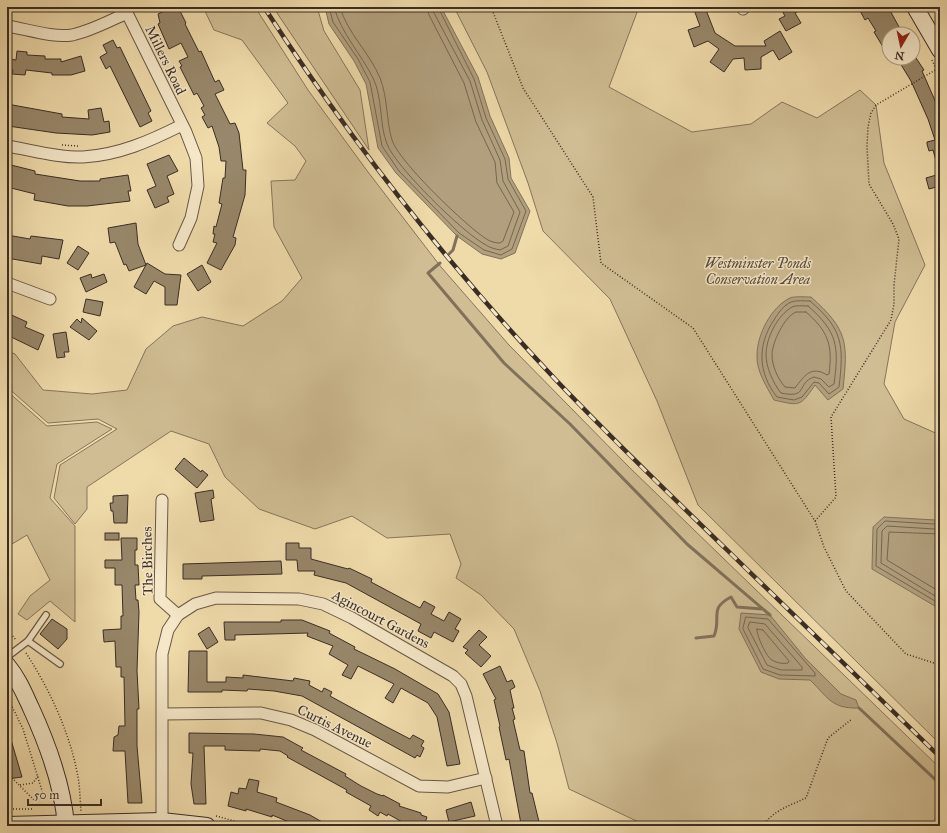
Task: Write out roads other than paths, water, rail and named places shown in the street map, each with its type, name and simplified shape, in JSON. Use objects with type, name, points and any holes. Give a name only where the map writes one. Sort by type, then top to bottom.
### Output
[{"type":"street","points":[[915,7],[940,50]]},
{"type":"street","points":[[7,26],[71,35],[88,30],[125,10]]},
{"type":"street","name":"Millers Road","points":[[125,10],[182,126],[196,158],[198,186],[191,218],[179,245]]},
{"type":"street","points":[[7,146],[52,154],[82,157],[113,153],[145,143],[182,126]]},
{"type":"street","points":[[7,283],[50,299]]},
{"type":"street","name":"The Birches","points":[[162,500],[160,599],[178,615]]},
{"type":"street","name":"Agincourt Gardens","points":[[162,820],[162,654],[168,630],[178,615],[195,604],[216,598],[299,599],[323,604],[352,618],[453,676],[461,684],[466,696],[497,826]]},
{"type":"street","points":[[7,665],[16,676],[48,745],[66,825]]},
{"type":"street","name":"Curtis Avenue","points":[[163,714],[261,713],[291,720],[315,730],[420,786],[448,787],[486,778]]},
{"type":"street","points":[[7,825],[66,825],[162,820],[208,826]]},
{"type":"lane","points":[[7,657],[28,641],[46,615]]},
{"type":"lane","points":[[28,641],[60,664]]},
{"type":"water","points":[[325,7],[441,7],[478,77],[490,116],[509,158],[511,178],[530,211],[515,253],[501,259],[482,254],[457,236],[396,173],[378,148],[366,84],[354,61],[329,24]]},
{"type":"water","points":[[792,297],[811,297],[832,319],[839,328],[843,338],[845,348],[845,373],[843,389],[828,400],[815,385],[806,397],[799,403],[794,404],[774,400],[762,379],[758,367],[757,355],[759,339],[766,322],[783,302]]},
{"type":"water","points":[[940,515],[940,609],[872,569],[873,527],[884,517],[935,520]]},
{"type":"water","points":[[741,613],[770,615],[805,658],[841,694],[856,700],[859,708],[850,708],[836,704],[826,697],[810,680],[779,679],[761,672],[739,629]]},
{"type":"waterway","points":[[449,254],[453,250],[457,236]]},
{"type":"waterway","points":[[440,263],[428,273],[504,363],[570,424],[687,544],[770,615]]},
{"type":"waterway","points":[[696,638],[714,636],[717,624],[717,614],[720,605],[731,597],[737,607],[762,609]]},
{"type":"waterway","points":[[859,708],[940,784]]},
{"type":"railway","points":[[264,7],[365,153],[438,246],[515,335],[576,401],[639,464],[940,757]]},
{"type":"park label","name":"Westminster Ponds Conservation Area","points":[[758,272]]}]
